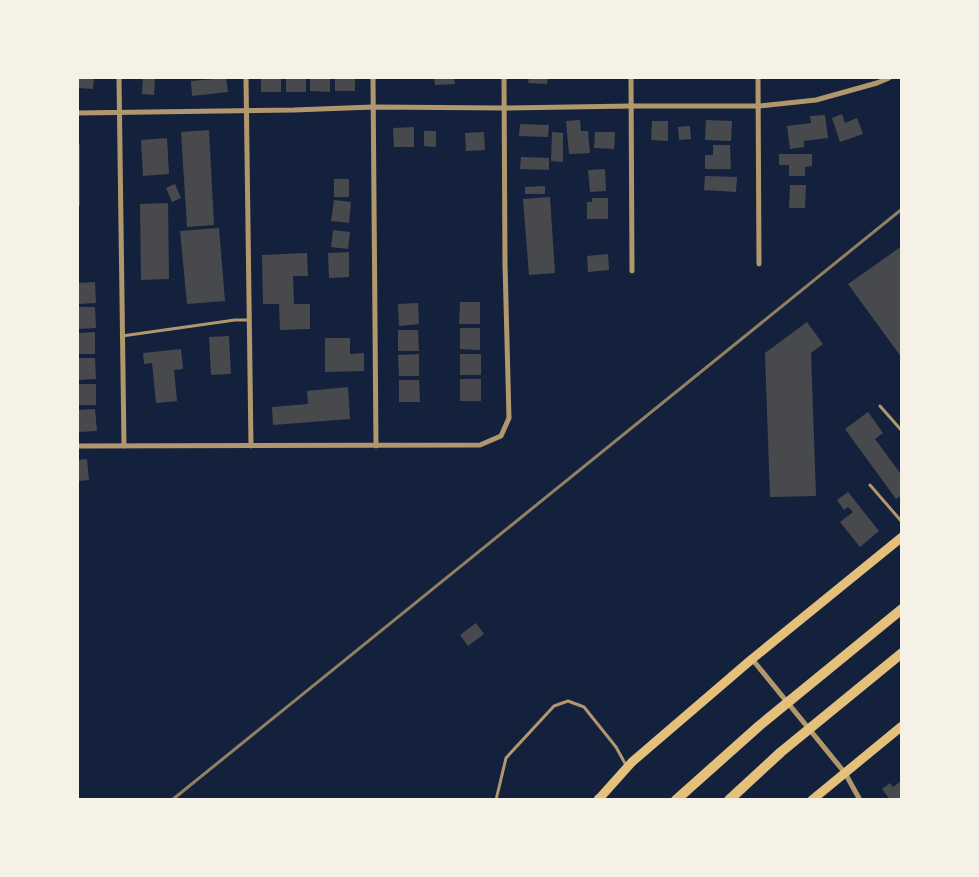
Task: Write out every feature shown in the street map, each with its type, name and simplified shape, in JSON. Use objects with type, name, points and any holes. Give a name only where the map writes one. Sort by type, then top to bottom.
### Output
[{"type":"highway","points":[[676,800],[759,726],[902,609]]},
{"type":"highway","points":[[728,800],[834,707],[902,653]]},
{"type":"main road","points":[[599,799],[632,762],[752,659],[902,537]]},
{"type":"main road","points":[[812,800],[902,726]]},
{"type":"street","points":[[119,78],[124,446]]},
{"type":"street","points":[[246,78],[251,446]]},
{"type":"street","points":[[373,78],[376,446]]},
{"type":"street","points":[[78,446],[480,445],[501,436],[509,418],[505,264],[504,78]]},
{"type":"street","points":[[631,78],[632,271]]},
{"type":"street","points":[[758,78],[759,264]]},
{"type":"street","points":[[78,113],[373,107],[759,106],[816,100],[889,78]]},
{"type":"street","points":[[752,659],[845,773],[860,800]]},
{"type":"lane","points":[[122,336],[235,320],[249,320]]},
{"type":"lane","points":[[880,406],[902,431]]},
{"type":"lane","points":[[870,485],[902,522]]},
{"type":"lane","points":[[496,800],[506,758],[554,706],[568,701],[584,706],[616,747],[627,767]]},
{"type":"building","points":[[78,78],[94,78],[93,89],[78,88]]},
{"type":"building","points":[[143,78],[155,78],[154,95],[142,94]]},
{"type":"building","points":[[226,78],[228,92],[192,96],[191,81]]},
{"type":"building","points":[[261,78],[281,78],[281,92],[261,92]]},
{"type":"building","points":[[286,78],[306,78],[306,92],[286,92]]},
{"type":"building","points":[[310,78],[330,78],[330,92],[310,91]]},
{"type":"building","points":[[335,78],[355,78],[355,91],[335,91]]},
{"type":"building","points":[[434,78],[454,78],[455,84],[435,85]]},
{"type":"building","points":[[529,78],[548,78],[547,84],[528,83]]},
{"type":"building","points":[[842,114],[845,123],[857,118],[863,134],[840,142],[832,118]]},
{"type":"building","points":[[825,115],[828,138],[804,141],[804,147],[790,149],[787,126],[811,123],[810,116]]},
{"type":"building","points":[[580,120],[581,131],[588,131],[590,153],[569,154],[566,121]]},
{"type":"building","points":[[706,120],[732,121],[731,141],[705,140]]},
{"type":"building","points":[[652,121],[668,121],[668,141],[651,140]]},
{"type":"building","points":[[520,124],[549,125],[548,137],[519,136]]},
{"type":"building","points":[[690,126],[691,139],[679,140],[678,127]]},
{"type":"building","points":[[414,127],[414,147],[394,147],[393,128]]},
{"type":"building","points":[[209,130],[214,225],[187,227],[181,132]]},
{"type":"building","points":[[424,131],[436,131],[436,147],[424,146]]},
{"type":"building","points":[[484,132],[485,150],[466,151],[465,133]]},
{"type":"building","points":[[552,132],[563,133],[563,162],[551,161]]},
{"type":"building","points":[[595,132],[615,132],[614,149],[594,148]]},
{"type":"building","points":[[167,138],[169,174],[143,176],[141,140]]},
{"type":"building","points":[[78,144],[80,144],[80,206],[78,206]]},
{"type":"building","points":[[713,145],[730,145],[731,169],[705,169],[705,155],[713,155]]},
{"type":"building","points":[[779,154],[812,154],[812,166],[805,167],[805,176],[789,176],[789,165],[779,165]]},
{"type":"building","points":[[521,157],[549,158],[549,170],[520,169]]},
{"type":"building","points":[[605,169],[606,191],[590,192],[588,170]]},
{"type":"building","points":[[705,176],[737,177],[736,192],[704,190]]},
{"type":"building","points":[[334,179],[349,179],[349,197],[334,197]]},
{"type":"building","points":[[175,184],[181,198],[172,202],[166,188]]},
{"type":"building","points":[[790,185],[806,185],[805,208],[789,208]]},
{"type":"building","points":[[545,186],[545,194],[525,194],[525,187]]},
{"type":"building","points":[[550,197],[555,273],[529,275],[523,199]]},
{"type":"building","points":[[592,198],[608,198],[608,219],[587,219],[587,202],[592,202]]},
{"type":"building","points":[[334,200],[351,202],[349,223],[331,221]]},
{"type":"building","points":[[168,203],[169,279],[141,280],[140,204]]},
{"type":"building","points":[[219,228],[225,301],[187,304],[180,231]]},
{"type":"building","points":[[333,230],[350,232],[348,249],[331,247]]},
{"type":"building","points":[[902,246],[902,358],[848,284]]},
{"type":"building","points":[[349,252],[349,277],[329,278],[328,253]]},
{"type":"building","points":[[307,253],[308,276],[293,276],[294,304],[310,304],[310,329],[280,330],[279,304],[263,304],[262,255]]},
{"type":"building","points":[[608,254],[609,270],[588,272],[587,256]]},
{"type":"building","points":[[95,282],[96,303],[78,304],[78,283]]},
{"type":"building","points":[[460,302],[480,302],[480,324],[459,324]]},
{"type":"building","points":[[418,303],[419,324],[399,326],[398,304]]},
{"type":"building","points":[[78,307],[95,307],[96,328],[78,329]]},
{"type":"building","points":[[807,322],[823,344],[811,353],[816,496],[770,497],[765,353]]},
{"type":"building","points":[[460,328],[480,328],[480,350],[460,349]]},
{"type":"building","points":[[398,330],[418,330],[419,351],[398,351]]},
{"type":"building","points":[[95,332],[95,354],[78,354],[78,333]]},
{"type":"building","points":[[229,336],[231,374],[211,375],[209,337]]},
{"type":"building","points":[[325,338],[350,338],[350,354],[364,353],[364,371],[325,372]]},
{"type":"building","points":[[181,349],[183,369],[174,370],[177,401],[156,403],[152,363],[144,364],[143,353]]},
{"type":"building","points":[[419,354],[419,376],[399,376],[398,355]]},
{"type":"building","points":[[460,354],[481,354],[481,375],[460,375]]},
{"type":"building","points":[[78,358],[95,358],[96,379],[78,380]]},
{"type":"building","points":[[460,379],[481,379],[481,401],[460,401]]},
{"type":"building","points":[[399,380],[419,380],[420,402],[399,402]]},
{"type":"building","points":[[78,384],[96,384],[96,405],[78,405]]},
{"type":"building","points":[[348,387],[350,419],[273,425],[272,407],[308,404],[307,391]]},
{"type":"building","points":[[95,409],[97,431],[78,432],[78,410]]},
{"type":"building","points":[[868,412],[883,433],[875,439],[900,473],[902,471],[902,495],[896,499],[845,429]]},
{"type":"building","points":[[87,459],[89,480],[78,481],[78,460]]},
{"type":"building","points":[[848,492],[879,531],[860,547],[840,522],[853,512],[848,507],[844,510],[837,500]]},
{"type":"building","points":[[476,623],[484,634],[468,646],[460,635]]},
{"type":"building","points":[[900,782],[902,783],[902,800],[890,800],[882,789],[890,783],[893,787]]},
{"type":"railway","points":[[172,800],[902,209]]}]
